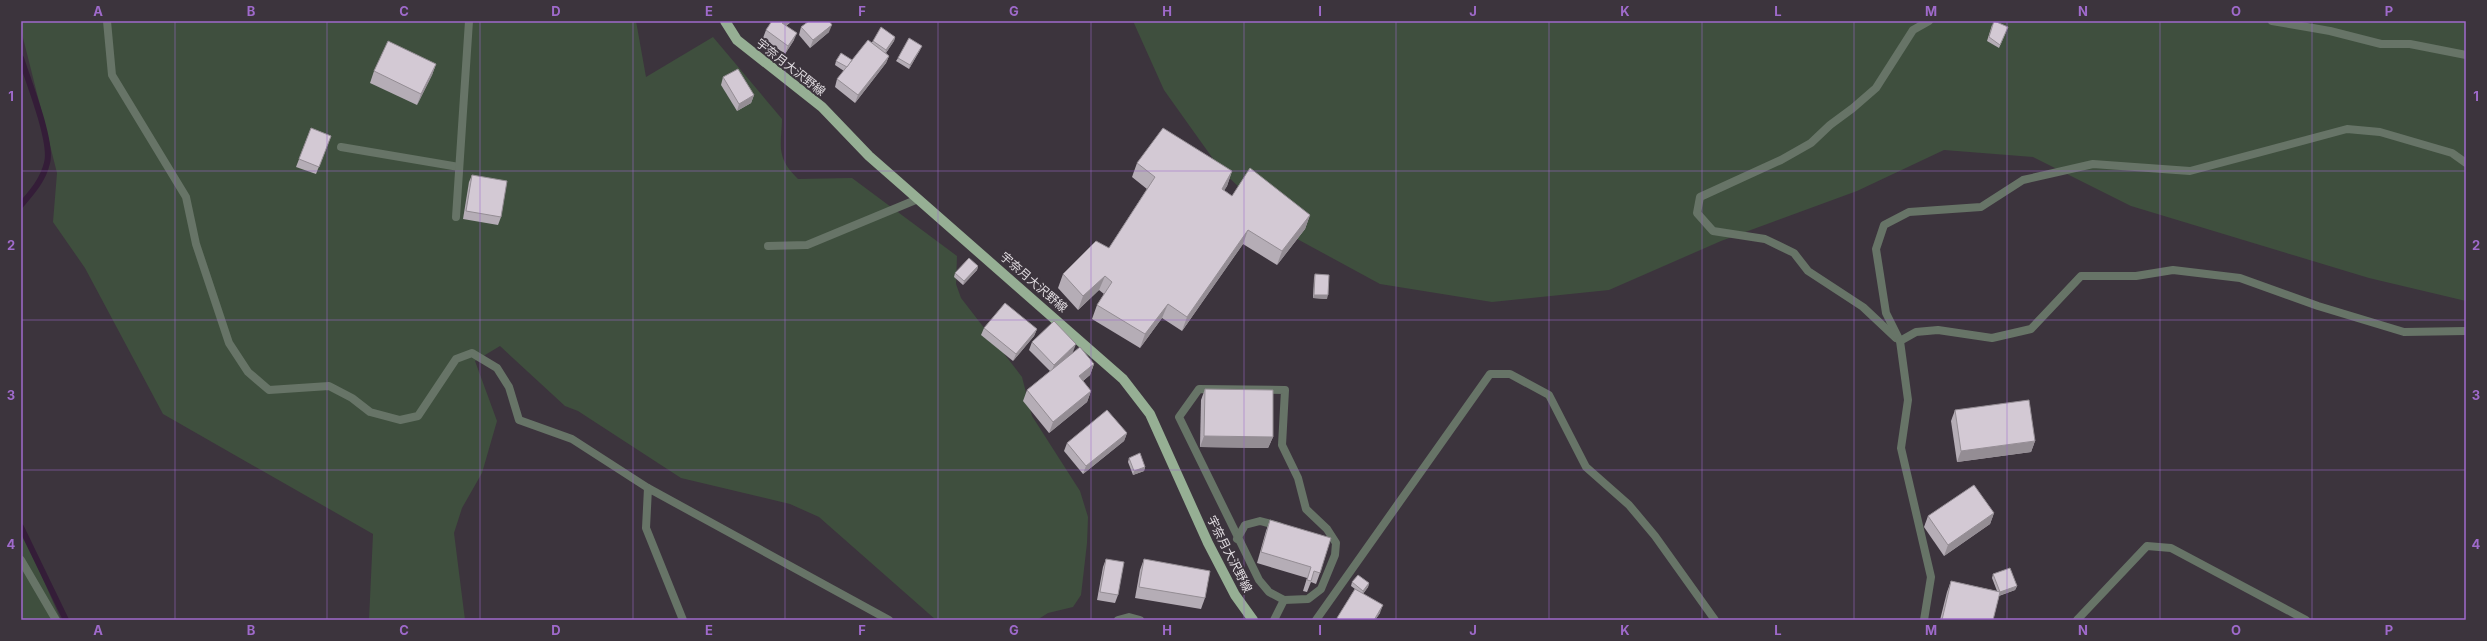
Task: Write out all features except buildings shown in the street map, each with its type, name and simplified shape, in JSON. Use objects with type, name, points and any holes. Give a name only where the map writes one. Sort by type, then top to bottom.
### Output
[{"type":"main road","name":"宇奈月大沢野線","points":[[725,21],[737,40],[822,107],[869,156],[1123,380],[1150,414],[1208,542],[1235,595],[1253,620]]},
{"type":"street","points":[[107,21],[112,75],[186,197],[196,244],[229,343],[248,372],[269,390],[329,386],[352,398],[370,412],[400,420],[418,416],[456,360],[472,353],[497,368],[508,387],[519,420],[572,439],[648,488],[888,620]]},
{"type":"street","points":[[456,217],[469,21]]},
{"type":"street","points":[[1900,341],[1863,307],[1808,271],[1794,253],[1765,239],[1713,231],[1696,213],[1700,197],[1811,143],[1830,124],[1853,108],[1876,88],[1913,30],[1929,21]]},
{"type":"street","points":[[2272,21],[2330,31],[2381,44],[2410,44],[2466,55]]},
{"type":"street","points":[[1924,620],[1931,577],[1901,448],[1908,400],[1900,341],[1886,313],[1876,249],[1884,225],[1909,212],[1980,207],[2023,180],[2093,164],[2190,172],[2347,129],[2388,134],[2452,153],[2466,163]]},
{"type":"street","points":[[341,147],[459,167]]},
{"type":"street","points":[[768,246],[807,245],[918,199]]},
{"type":"street","points":[[1900,341],[1916,332],[1938,330],[1992,338],[2031,329],[2081,276],[2136,276],[2173,270],[2240,278],[2318,306],[2404,332],[2466,331]]},
{"type":"street","points":[[1316,620],[1490,374],[1510,374],[1549,395],[1586,467],[1629,505],[1655,536],[1715,620]]},
{"type":"street","points":[[1199,389],[1285,390],[1282,446],[1298,478],[1306,509],[1327,529],[1336,543],[1335,555],[1321,589],[1308,599],[1284,600],[1269,592],[1259,580],[1237,539],[1179,417],[1199,389]]},
{"type":"street","points":[[648,488],[646,528],[683,620]]},
{"type":"street","points":[[1237,539],[1245,525],[1260,521],[1290,530]]},
{"type":"street","points":[[1320,538],[1336,543]]},
{"type":"street","points":[[2076,620],[2147,546],[2171,548],[2306,620]]},
{"type":"street","points":[[21,560],[56,620]]},
{"type":"street","points":[[1274,620],[1284,600]]},
{"type":"street","points":[[1118,620],[1129,617],[1140,620]]},
{"type":"green space","points":[[21,21],[636,21],[646,77],[713,37],[782,119],[781,152],[786,164],[798,179],[852,178],[957,256],[956,284],[961,298],[1022,377],[1032,416],[1080,491],[1088,517],[1087,543],[1081,595],[1073,607],[1048,613],[1037,620],[936,620],[819,517],[790,504],[681,478],[578,411],[565,406],[500,346],[475,361],[497,421],[482,473],[462,508],[454,533],[465,620],[369,620],[373,534],[163,414],[85,268],[53,222],[57,173],[21,30]]},
{"type":"green space","points":[[1133,21],[2466,21],[2466,301],[2369,278],[2131,206],[2033,157],[1944,150],[1857,191],[1721,241],[1609,290],[1492,302],[1380,284],[1288,234],[1221,170],[1164,90]]},
{"type":"green space","points":[[21,529],[61,620],[21,620]]},
{"type":"waterway","points":[[21,58],[43,127],[48,153],[47,163],[43,175],[37,186],[21,205]]},
{"type":"waterway","points":[[21,527],[66,620]]}]
